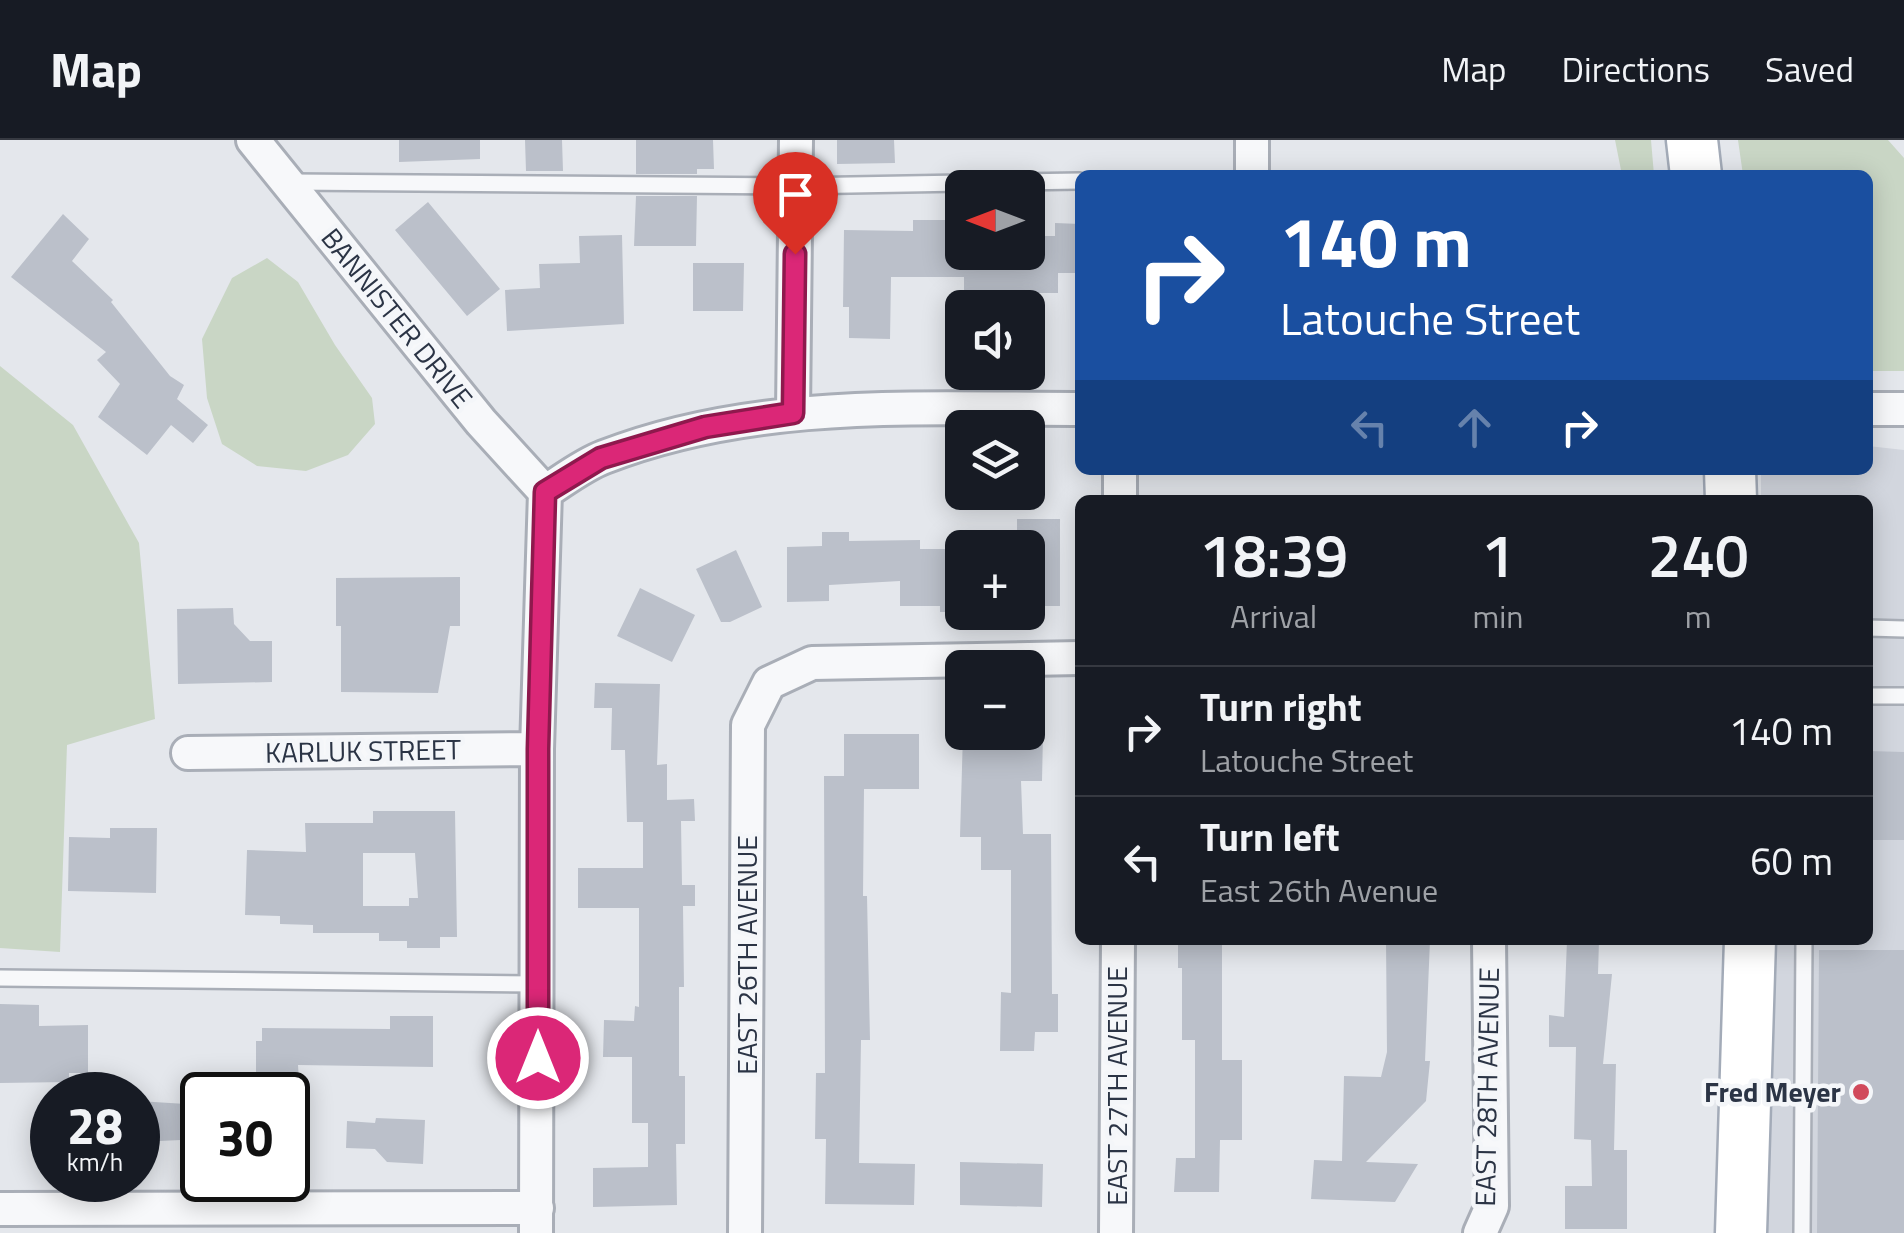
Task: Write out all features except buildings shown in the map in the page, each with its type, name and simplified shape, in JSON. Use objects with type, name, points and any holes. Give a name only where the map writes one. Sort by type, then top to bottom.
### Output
[{"type":"main road","points":[[1692,140],[1695,170]]},
{"type":"main road","points":[[1741,1233],[1750,945]]},
{"type":"street","name":"BANNISTER DRIVE","points":[[252,140],[480,422],[545,492]]},
{"type":"street","points":[[793,413],[796,140]]},
{"type":"street","points":[[1252,140],[1252,170]]},
{"type":"street","points":[[0,1210],[536,1221],[538,749],[545,492],[601,458],[705,427],[793,413],[1075,409]]},
{"type":"street","points":[[1873,409],[1904,409]]},
{"type":"street","name":"EAST 26TH AVENUE","points":[[745,1233],[748,725],[769,682],[812,663],[1075,658]]},
{"type":"street","name":"KARLUK STREET","points":[[188,753],[538,749]]},
{"type":"street","name":"EAST 27TH AVENUE","points":[[1116,1233],[1118,945]]},
{"type":"street","name":"EAST 28TH AVENUE","points":[[1480,1233],[1492,1206],[1488,945]]},
{"type":"lane","points":[[287,182],[795,186],[1075,181]]},
{"type":"lane","points":[[1873,628],[1904,629]]},
{"type":"lane","points":[[1873,696],[1904,696]]},
{"type":"lane","points":[[1802,1233],[1804,945]]},
{"type":"lane","points":[[0,978],[538,984]]},
{"type":"shaded area","points":[[1873,447],[1904,450],[1904,1233],[1761,1233],[1761,945],[1873,945],[1873,495],[1761,495],[1761,475],[1873,475]]},
{"type":"green space","points":[[1615,140],[1651,140],[1654,170],[1621,170]]},
{"type":"green space","points":[[1738,140],[1888,140],[1904,158],[1904,371],[1873,371],[1873,170],[1742,170]]},
{"type":"green space","points":[[267,258],[298,282],[372,398],[375,424],[348,455],[306,471],[257,466],[222,444],[207,398],[202,339],[232,278]]},
{"type":"green space","points":[[0,366],[73,425],[139,543],[155,719],[67,745],[60,952],[0,948]]},
{"type":"place","name":"Fred Meyer","points":[[1861,1092]]},
{"type":"route","points":[[538,1058],[538,749],[545,492],[601,458],[705,427],[793,413],[795,254]]}]
